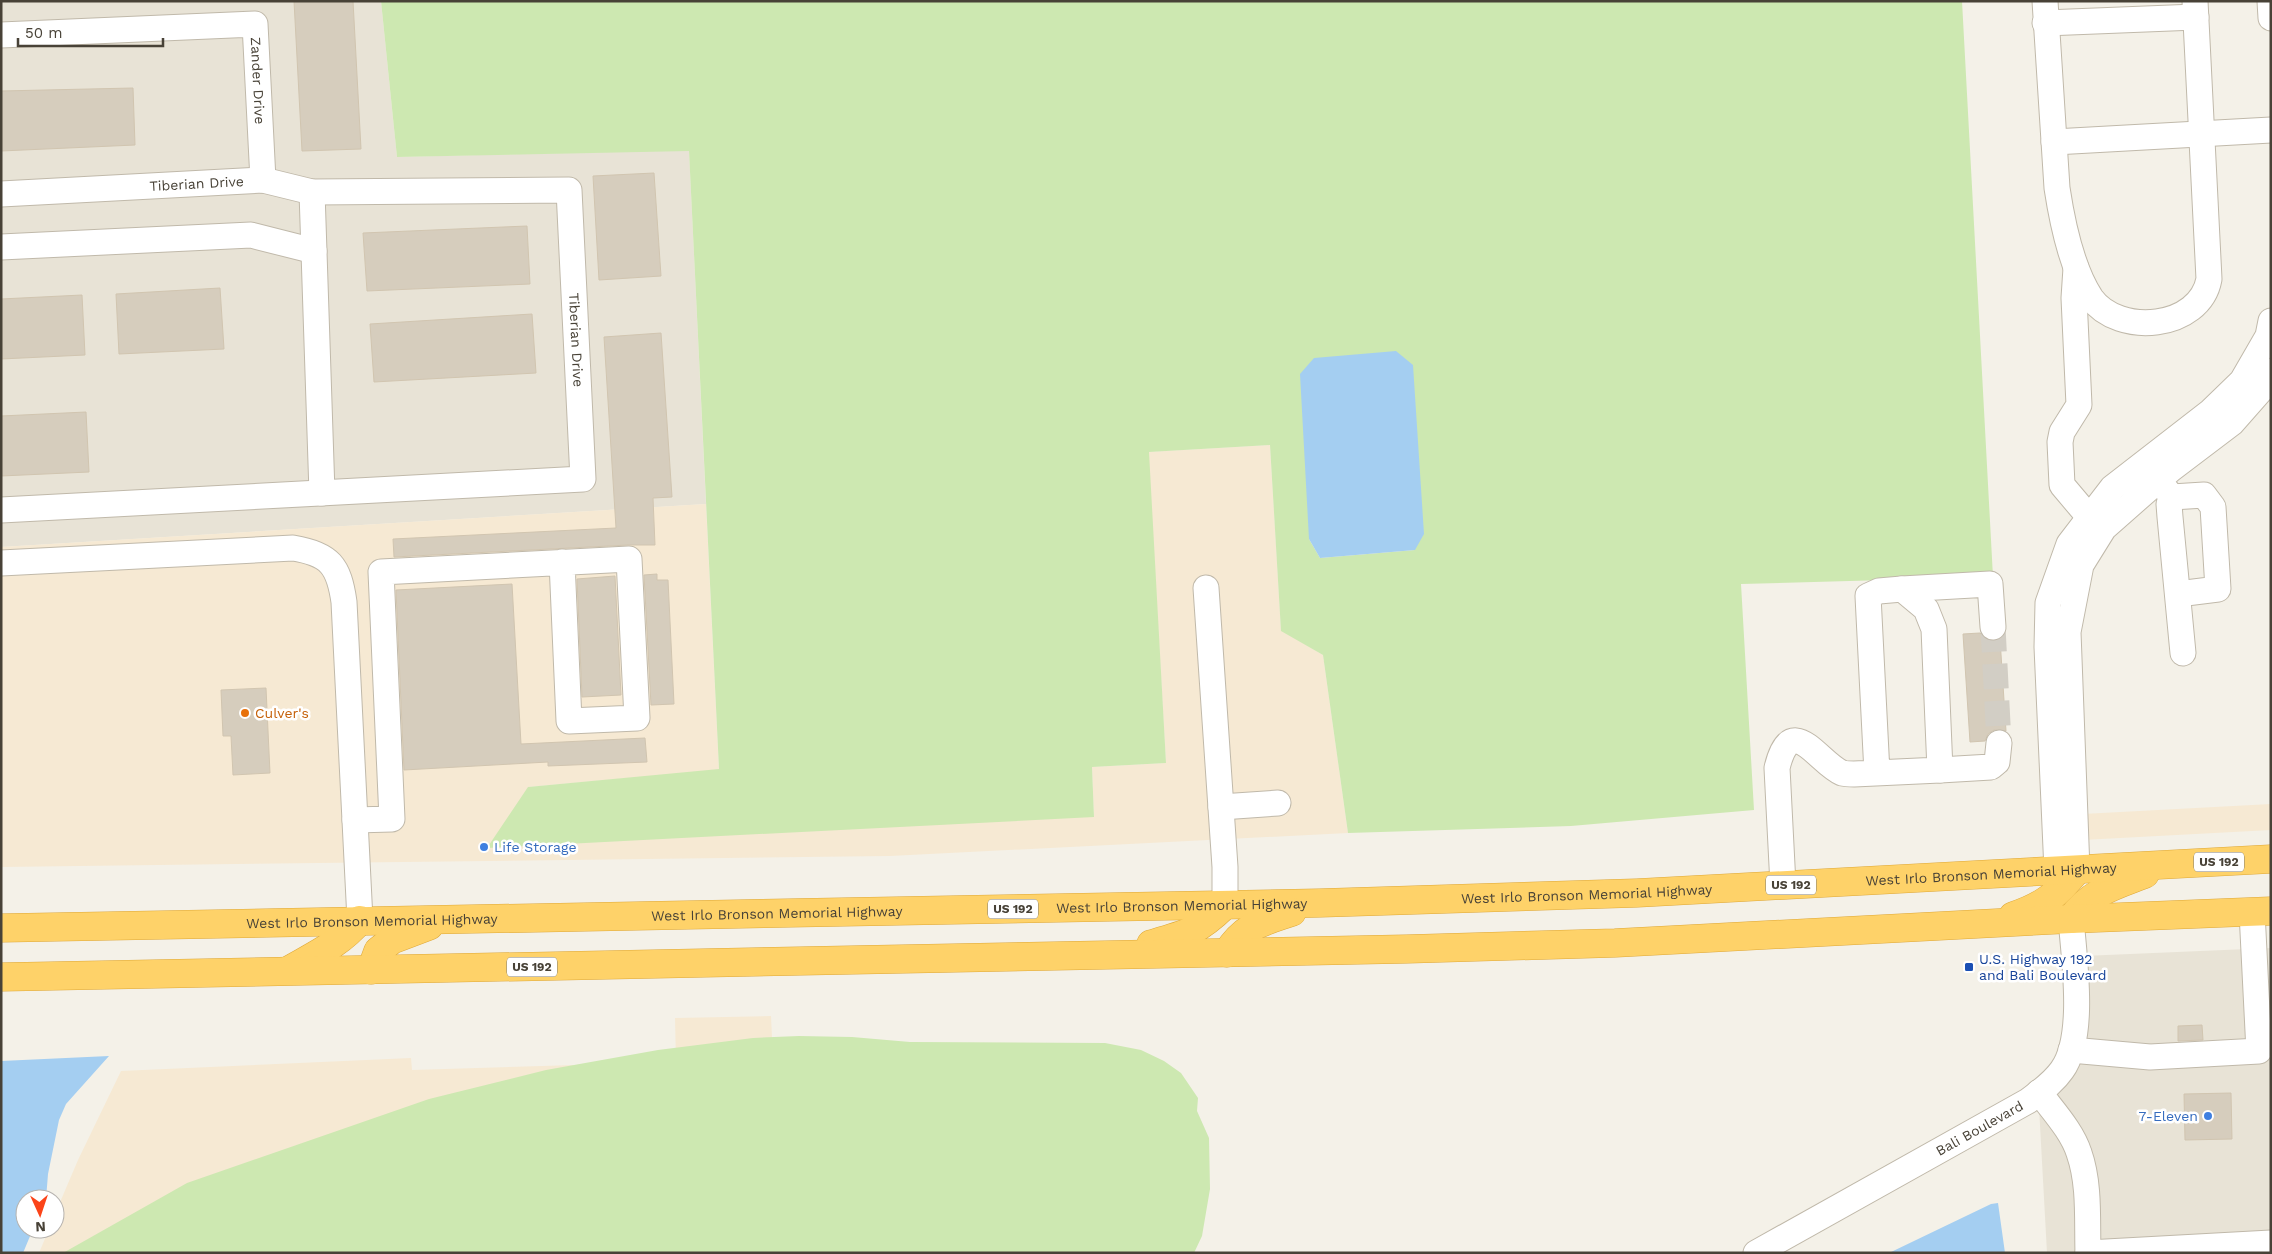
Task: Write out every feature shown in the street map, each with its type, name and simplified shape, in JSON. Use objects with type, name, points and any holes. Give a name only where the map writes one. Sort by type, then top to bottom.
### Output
[{"type":"highway","name":"West Irlo Bronson Memorial Highway","points":[[1,928],[449,918],[1224,906],[1637,893],[2271,859]]},
{"type":"highway","points":[[2071,919],[2080,907],[2097,893],[2167,865]]},
{"type":"highway","points":[[1992,923],[2036,908],[2055,894],[2067,871]]},
{"type":"highway","points":[[1227,953],[1237,938],[1258,924],[1320,903]]},
{"type":"highway","points":[[1113,955],[1190,934],[1208,922],[1224,906]]},
{"type":"highway","name":"US 192","points":[[1,977],[1227,953],[1615,942],[2071,919],[2262,912]]},
{"type":"highway","points":[[371,970],[378,951],[392,940],[449,918]]},
{"type":"highway","points":[[286,972],[345,937],[360,920]]},
{"type":"street","points":[[2270,1],[2271,18]]},
{"type":"street","points":[[2195,9],[2210,269],[2207,290],[2202,299],[2183,314],[2165,320],[2132,322],[2108,313],[2092,298],[2076,263],[2059,202],[2045,12],[2195,9]]},
{"type":"street","name":"Zander Drive","points":[[1,35],[255,24],[264,180]]},
{"type":"street","points":[[2054,142],[2271,130]]},
{"type":"street","name":"Tiberian Drive","points":[[1,194],[264,180],[312,192],[569,190],[583,479],[1,510]]},
{"type":"street","points":[[312,192],[322,493]]},
{"type":"street","points":[[1,248],[251,235],[314,252]]},
{"type":"street","points":[[2076,263],[2074,298],[2079,405],[2062,432],[2060,442],[2062,485],[2097,523]]},
{"type":"street","points":[[2158,480],[2210,412],[2242,381],[2268,336],[2271,321]]},
{"type":"street","points":[[2067,871],[2068,632],[2081,566],[2097,523],[2158,480],[2232,422],[2262,389],[2271,371]]},
{"type":"street","points":[[2158,480],[2169,504],[2174,577],[2178,594],[2183,653]]},
{"type":"street","points":[[2158,480],[2204,495],[2214,507],[2218,589],[2178,594]]},
{"type":"street","points":[[1,564],[293,548],[309,550],[333,564],[338,575],[344,602],[360,920]]},
{"type":"street","points":[[355,820],[392,819],[381,572],[562,562],[628,559],[637,718],[569,721],[562,562]]},
{"type":"street","points":[[1877,773],[1868,596],[1879,591],[1990,584],[1993,627]]},
{"type":"street","points":[[1206,588],[1225,867],[1224,906]]},
{"type":"street","points":[[1902,589],[1926,609],[1934,629],[1940,770]]},
{"type":"street","points":[[1783,885],[1777,768],[1781,754],[1788,743],[1795,741],[1805,744],[1842,773],[1877,773],[1991,767],[1997,762],[1999,743]]},
{"type":"street","points":[[1221,807],[1278,803]]},
{"type":"street","points":[[2071,1050],[2150,1057],[2259,1051],[2262,912]]},
{"type":"street","name":"Bali Boulevard","points":[[1756,1253],[2028,1101],[2050,1085],[2064,1068],[2071,1050],[2076,1025],[2071,919]]},
{"type":"street","points":[[2039,1092],[2079,1152],[2084,1172],[2088,1253],[2271,1242]]},
{"type":"shaded area","points":[[1,1],[381,1],[397,157],[689,150],[706,504],[1,547]]},
{"type":"shaded area","points":[[1270,445],[1281,630],[1323,655],[1348,833],[890,856],[1,867],[1,547],[706,504],[719,770],[528,787],[1094,817],[1092,767],[1166,763],[1148,452]]},
{"type":"shaded area","points":[[2271,804],[2271,830],[2045,842],[2045,816]]},
{"type":"shaded area","points":[[2271,948],[2271,1253],[2047,1253],[2039,1107],[2055,1094],[2083,956]]},
{"type":"shaded area","points":[[771,1016],[782,1253],[39,1253],[45,1239],[65,1239],[65,1191],[121,1071],[411,1058],[412,1070],[676,1062],[675,1018]]},
{"type":"green space","points":[[381,1],[1962,1],[1993,577],[1741,584],[1754,810],[1571,826],[1348,833],[1323,655],[1281,631],[1270,445],[1149,452],[1166,763],[1092,767],[1094,817],[487,848],[528,787],[719,769],[689,151],[397,157]],"holes":[[[1309,539],[1415,550],[1320,558]]]},
{"type":"green space","points":[[799,1036],[852,1037],[910,1042],[1105,1043],[1141,1050],[1164,1061],[1181,1073],[1198,1098],[1197,1111],[1209,1138],[1210,1189],[1202,1236],[1194,1253],[63,1253],[187,1183],[429,1099],[546,1070],[658,1050],[753,1038]]},
{"type":"water","points":[[1396,351],[1413,365],[1424,534],[1415,550],[1320,558],[1309,539],[1300,374],[1314,358]]},
{"type":"water","points":[[109,1056],[66,1104],[59,1120],[47,1189],[15,1189],[15,1239],[29,1239],[23,1253],[1,1253],[1,1061]]},
{"type":"water","points":[[1998,1203],[2005,1253],[1889,1253],[1991,1204]]},
{"type":"building","points":[[294,1],[353,1],[361,149],[302,151]]},
{"type":"building","points":[[133,88],[135,145],[1,151],[1,91]]},
{"type":"building","points":[[654,173],[661,276],[599,280],[593,176]]},
{"type":"building","points":[[527,226],[530,284],[367,291],[363,233]]},
{"type":"building","points":[[220,288],[224,349],[119,354],[116,294]]},
{"type":"building","points":[[82,295],[85,355],[1,359],[1,299]]},
{"type":"building","points":[[532,314],[536,373],[374,382],[370,324]]},
{"type":"building","points":[[661,333],[672,497],[653,498],[655,545],[394,557],[393,539],[616,528],[604,337]]},
{"type":"building","points":[[86,412],[89,472],[1,476],[1,416]]},
{"type":"building","points":[[657,574],[657,580],[668,580],[674,704],[651,705],[644,575]]},
{"type":"building","points":[[615,576],[621,695],[582,697],[577,579]]},
{"type":"building","points":[[512,584],[521,744],[645,738],[647,762],[548,766],[548,762],[404,770],[396,590]]},
{"type":"building","points":[[1980,633],[1987,640],[2000,639],[2006,731],[1994,730],[1988,734],[1985,741],[1970,742],[1963,634]]},
{"type":"building","name":"Culver's","points":[[266,688],[270,773],[233,775],[231,736],[223,736],[221,690]]},
{"type":"building","points":[[2202,1025],[2203,1040],[2178,1041],[2178,1026]]},
{"type":"building","name":"7-Eleven","points":[[2231,1093],[2232,1139],[2185,1140],[2184,1094]]},
{"type":"tunnel","points":[[1993,627],[1999,743]]},
{"type":"place","name":"Culver's","points":[[245,713]]},
{"type":"place","name":"Life Storage","points":[[484,847]]},
{"type":"place","name":"U.S. Highway 192 and Bali Boulevard","points":[[1969,967]]},
{"type":"place","name":"7-Eleven","points":[[2208,1116]]}]
